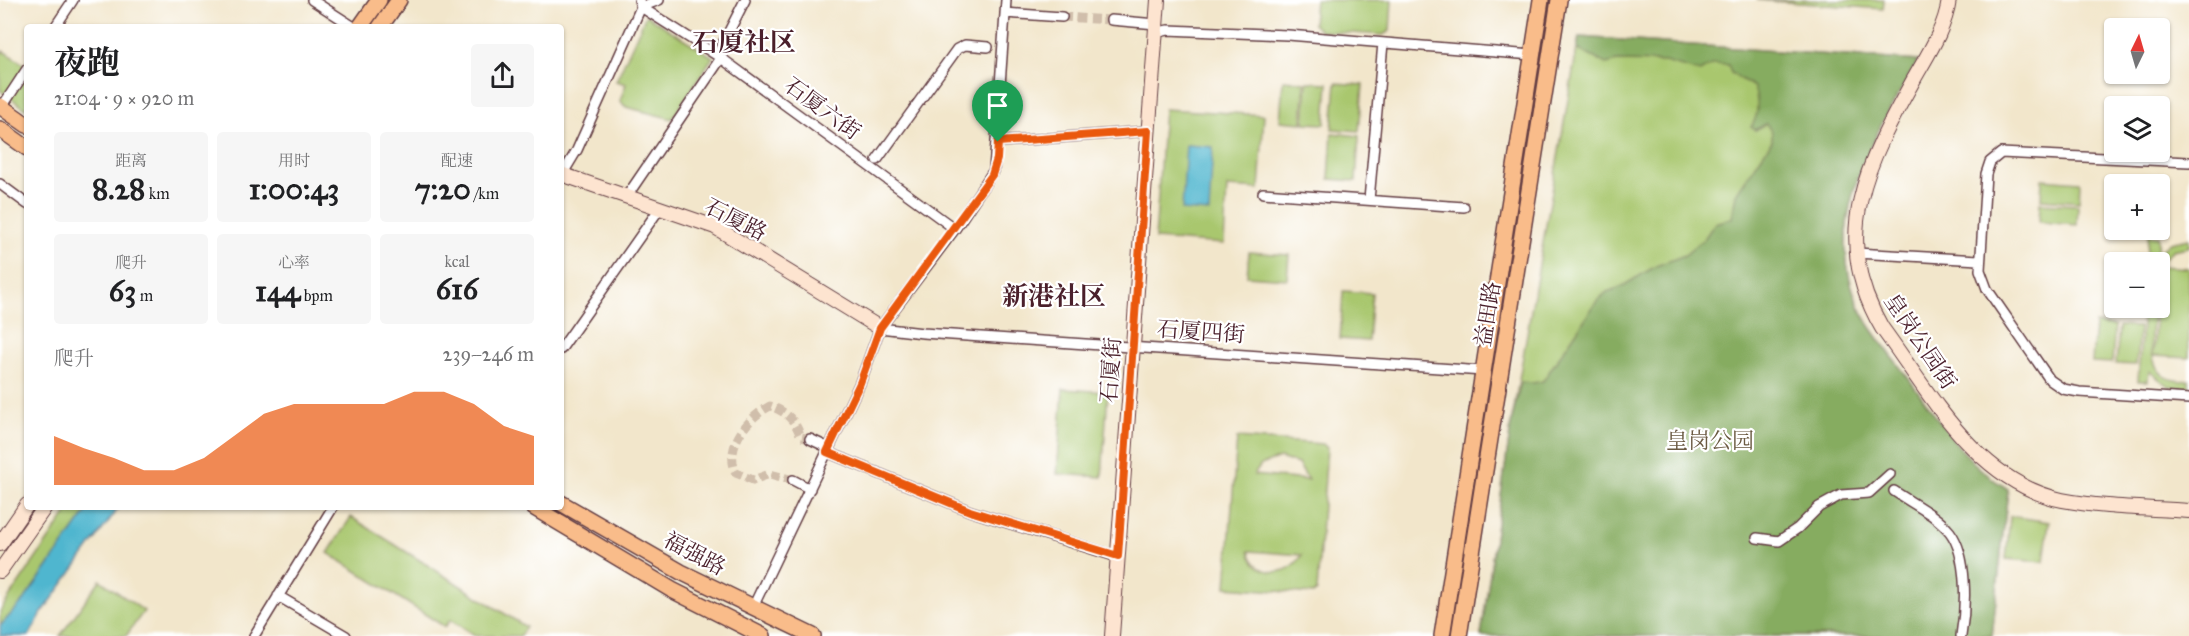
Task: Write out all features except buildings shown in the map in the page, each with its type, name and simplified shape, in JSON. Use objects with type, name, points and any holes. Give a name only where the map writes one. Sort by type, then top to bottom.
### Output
[{"type":"main road","points":[[362,24],[379,0]]},
{"type":"main road","points":[[382,24],[399,0]]},
{"type":"main road","name":"益田路","points":[[1442,636],[1541,0]]},
{"type":"main road","name":"益田路","points":[[1459,636],[1559,0]]},
{"type":"main road","points":[[1,107],[24,123]]},
{"type":"main road","points":[[0,129],[24,146]]},
{"type":"main road","name":"福强路","points":[[564,505],[645,552],[813,636]]},
{"type":"main road","name":"福强路","points":[[538,510],[672,590],[763,636]]},
{"type":"street","points":[[57,24],[73,0]]},
{"type":"street","points":[[312,0],[349,24]]},
{"type":"street","points":[[564,171],[576,150],[640,3],[659,0]]},
{"type":"street","points":[[627,196],[719,56],[745,0]]},
{"type":"street","points":[[753,607],[860,383],[880,328],[955,229],[992,175],[997,159],[1006,0]]},
{"type":"street","name":"石厦街","points":[[1112,636],[1158,0]]},
{"type":"street","name":"皇岗公园街","points":[[1949,0],[1941,30],[1888,126],[1869,167],[1857,216],[1856,254],[1864,289],[1882,328],[1965,440],[1995,469],[2023,487],[2060,500],[2189,511]]},
{"type":"street","name":"石厦六街","points":[[640,3],[719,56],[955,229]]},
{"type":"street","points":[[1005,13],[1062,17]]},
{"type":"street","points":[[1111,20],[1161,30],[1383,43],[1532,55]]},
{"type":"street","points":[[1369,200],[1383,43]]},
{"type":"street","points":[[877,160],[957,49],[963,45],[988,47]]},
{"type":"street","points":[[1,107],[24,73]]},
{"type":"street","points":[[998,142],[1148,131]]},
{"type":"street","points":[[2189,162],[2001,153],[1990,162],[1986,174],[1979,260],[1987,289],[2056,385],[2079,392],[2189,399]]},
{"type":"street","name":"石厦路","points":[[564,175],[715,227],[880,328]]},
{"type":"street","points":[[0,184],[24,202]]},
{"type":"street","points":[[1263,193],[1464,207]]},
{"type":"street","points":[[564,345],[660,208]]},
{"type":"street","points":[[1856,254],[1979,260]]},
{"type":"street","name":"石厦四街","points":[[880,328],[923,333],[1133,345],[1483,371]]},
{"type":"street","points":[[810,439],[828,450],[970,511],[1118,556]]},
{"type":"street","points":[[1757,538],[1779,541],[1819,507],[1841,495],[1869,493],[1890,474]]},
{"type":"street","points":[[793,480],[810,489]]},
{"type":"street","points":[[1894,491],[1931,514],[1951,533],[1962,562],[1965,600],[1961,636]]},
{"type":"street","points":[[0,544],[24,509]]},
{"type":"street","points":[[0,571],[43,510]]},
{"type":"street","points":[[254,636],[331,510]]},
{"type":"street","points":[[278,596],[346,636]]},
{"type":"green space","points":[[1315,0],[1392,0],[1390,31],[1383,35],[1320,31],[1313,24]]},
{"type":"green space","points":[[1756,0],[1884,0],[1883,9]]},
{"type":"green space","points":[[646,15],[713,57],[672,119],[626,107],[620,101],[626,84],[616,81]]},
{"type":"green space","name":"皇岗公园","points":[[1579,37],[1918,61],[1867,155],[1855,188],[1847,221],[1846,255],[1852,289],[1874,332],[1968,458],[2008,489],[1992,636],[1481,636],[1512,419]]},
{"type":"green space","name":"皇岗公园","points":[[1579,37],[1918,61],[1867,155],[1855,188],[1847,221],[1846,255],[1852,289],[1874,332],[1968,458],[2008,489],[1992,636],[1481,636],[1512,419],[1521,382],[1543,381],[1597,301],[1607,292],[1621,287],[1656,266],[1685,255],[1704,239],[1715,223],[1732,218],[1736,194],[1772,141],[1772,132],[1766,124],[1755,130],[1751,127],[1757,108],[1754,87],[1731,73],[1728,65],[1713,64],[1700,72],[1665,62],[1617,61],[1606,64],[1577,49]]},
{"type":"green space","points":[[3,51],[24,64],[24,108],[0,90],[0,54]]},
{"type":"green space","points":[[1283,80],[1305,82],[1302,123],[1280,121]]},
{"type":"green space","points":[[1307,82],[1328,83],[1325,124],[1304,123]]},
{"type":"green space","points":[[1336,83],[1363,85],[1359,131],[1332,129]]},
{"type":"green space","points":[[1164,109],[1264,115],[1259,189],[1227,187],[1224,244],[1155,239]]},
{"type":"green space","points":[[1332,133],[1359,136],[1356,181],[1329,179]]},
{"type":"green space","points":[[2042,179],[2080,182],[2079,202],[2041,199]]},
{"type":"green space","points":[[2040,203],[2078,205],[2077,225],[2039,222]]},
{"type":"green space","points":[[2189,239],[2189,247],[2170,253],[2157,252],[2170,243]]},
{"type":"green space","points":[[2148,240],[2158,240],[2157,252],[2147,252]]},
{"type":"green space","points":[[1249,252],[1289,255],[1287,279],[1247,276]]},
{"type":"green space","points":[[2170,267],[2189,268],[2189,358],[2153,356],[2155,318],[2170,318]]},
{"type":"green space","points":[[1343,291],[1372,293],[1368,341],[1340,339]]},
{"type":"green space","points":[[2142,318],[2152,318],[2151,345],[2157,368],[2164,376],[2174,380],[2189,380],[2189,388],[2168,386],[2149,371],[2148,381],[2138,381]]},
{"type":"green space","points":[[2095,324],[2115,326],[2112,363],[2092,362]]},
{"type":"green space","points":[[2119,326],[2139,327],[2136,365],[2116,364]]},
{"type":"green space","points":[[1063,389],[1108,392],[1102,477],[1057,474]]},
{"type":"green space","points":[[1237,438],[1323,444],[1327,448],[1317,591],[1313,594],[1226,587]],"holes":[[[1280,458],[1298,464],[1308,480],[1254,475],[1261,465]],[[1249,551],[1302,555],[1289,568],[1273,572],[1258,566]]]},
{"type":"green space","points":[[69,510],[88,510],[24,600],[0,626],[0,611]]},
{"type":"green space","points":[[2010,516],[2049,522],[2044,562],[2006,559]]},
{"type":"green space","points":[[351,517],[526,627],[520,636],[476,636],[450,620],[445,627],[328,553]]},
{"type":"green space","points":[[100,580],[144,611],[126,636],[60,636]]},
{"type":"water","points":[[1186,145],[1213,147],[1209,212],[1182,210]]},
{"type":"water","points":[[88,510],[117,510],[42,613],[29,636],[0,636],[0,626],[24,600]]},
{"type":"tunnel","points":[[1062,17],[1111,20]]},
{"type":"tunnel","points":[[793,480],[770,474],[753,480],[736,473],[733,463],[735,444],[753,418],[770,406],[790,417],[801,437],[810,439]]},
{"type":"district","name":"石厦社区","points":[[744,42]]},
{"type":"district","name":"新港社区","points":[[1054,296]]},
{"type":"route","points":[[1148,131],[1118,556],[970,511],[827,452],[860,383],[880,328],[955,229],[992,175],[997,159],[998,142],[1148,131]]}]
